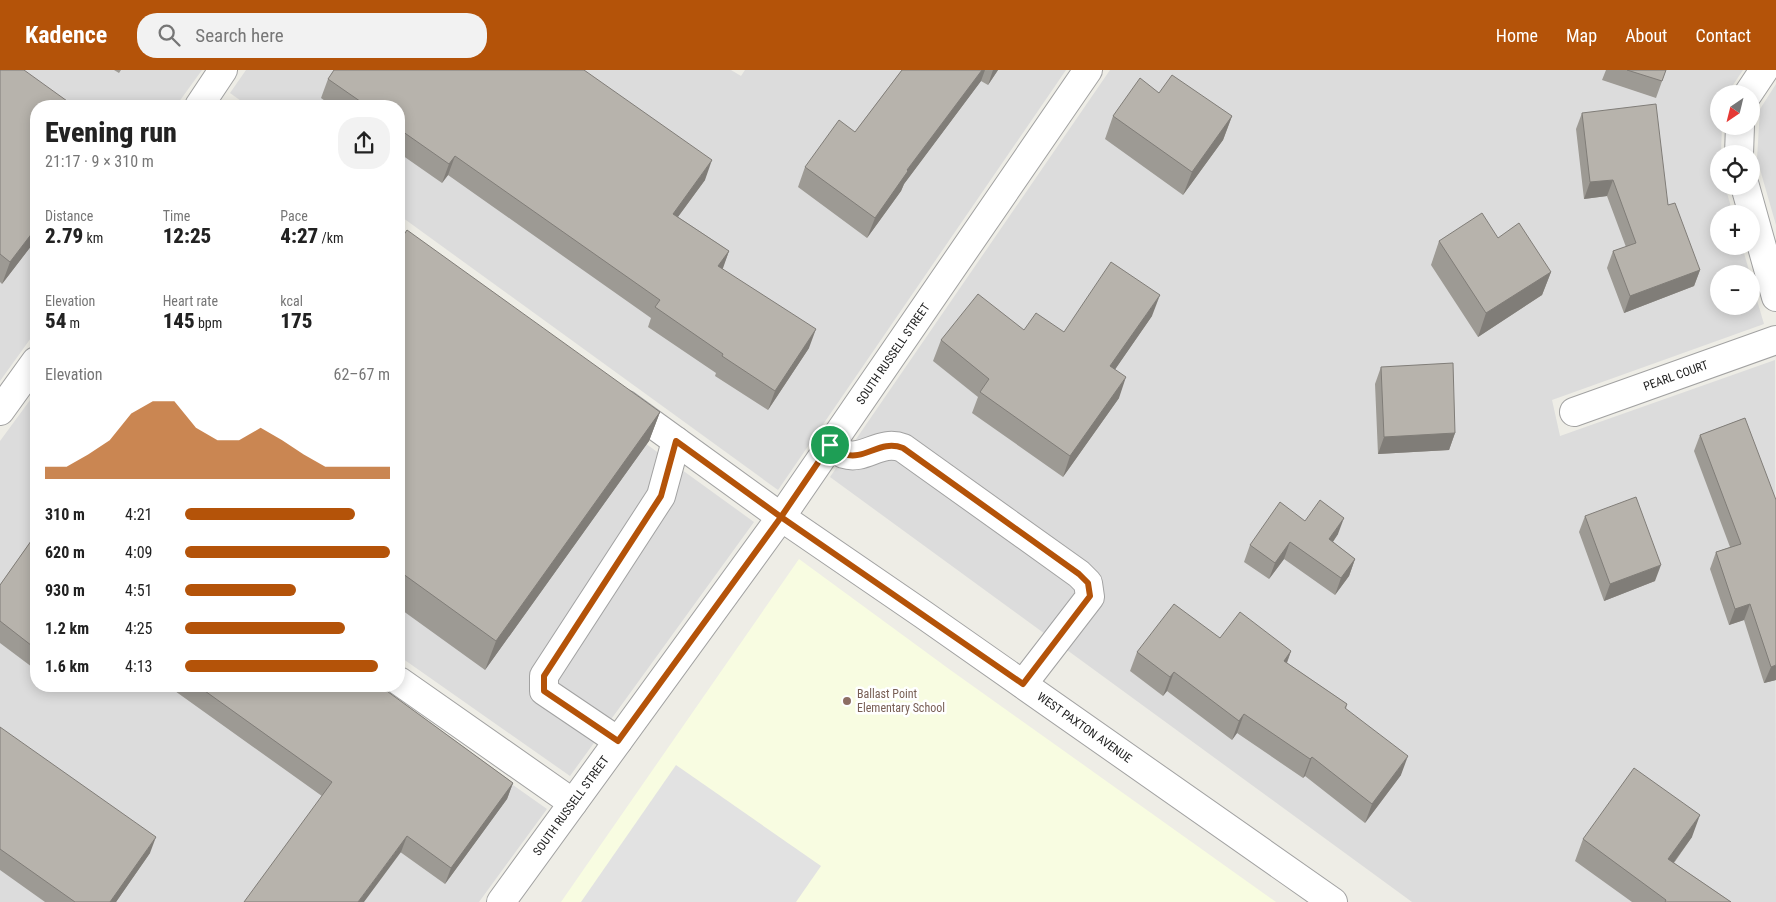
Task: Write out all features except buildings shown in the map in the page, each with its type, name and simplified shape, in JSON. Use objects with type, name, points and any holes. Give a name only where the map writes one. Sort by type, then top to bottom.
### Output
[{"type":"street","points":[[207,100],[224,70]]},
{"type":"street","name":"SOUTH RUSSELL STREET","points":[[501,902],[781,517],[1088,70]]},
{"type":"street","points":[[1754,85],[1764,70]]},
{"type":"street","points":[[1748,195],[1776,297]]},
{"type":"street","name":"PEARL COURT","points":[[1574,412],[1776,340]]},
{"type":"street","points":[[0,411],[30,369]]},
{"type":"street","name":"WEST PAXTON AVENUE","points":[[605,389],[781,517],[1333,902]]},
{"type":"street","points":[[618,741],[544,691],[544,676],[661,496],[676,441]]},
{"type":"street","points":[[830,445],[844,454],[858,456],[883,446],[895,445],[903,448],[1079,574],[1088,583],[1090,596],[1023,684]]},
{"type":"street","points":[[405,685],[573,803]]},
{"type":"shaded area","points":[[0,70],[202,70],[180,100],[30,100],[30,339],[0,381]]},
{"type":"shaded area","points":[[246,70],[731,70],[741,76],[745,70],[1066,70],[778,490],[405,219],[405,100],[240,100],[230,93]]},
{"type":"shaded area","points":[[1110,70],[1743,70],[1733,85],[1710,85],[1710,135],[1722,135],[1721,145],[1710,145],[1710,195],[1728,195],[1730,205],[1710,205],[1710,255],[1745,255],[1747,265],[1710,265],[1710,315],[1760,315],[1760,310],[1764,324],[1552,400],[1560,436],[1775,360],[1776,902],[1412,902],[830,477]]},
{"type":"shaded area","points":[[1776,84],[1776,225],[1760,169],[1760,145],[1758,145],[1758,135],[1760,135],[1760,109]]},
{"type":"shaded area","points":[[405,269],[754,522],[570,776],[405,660]]},
{"type":"shaded area","points":[[30,400],[30,692],[381,692],[547,809],[479,902],[0,902],[0,441]]},
{"type":"shaded area","name":"Ballast Point Elementary School","points":[[799,559],[949,669],[1276,902],[561,902]]},
{"type":"shaded area","points":[[676,765],[821,866],[796,902],[581,902]]},
{"type":"place","name":"Ballast Point Elementary School","points":[[847,701]]},
{"type":"route","points":[[830,445],[781,517],[618,741],[544,691],[544,676],[661,496],[676,441],[781,517],[1023,684],[1090,596],[1088,583],[1079,574],[903,448],[895,445],[883,446],[858,456],[844,454],[830,445]]}]
